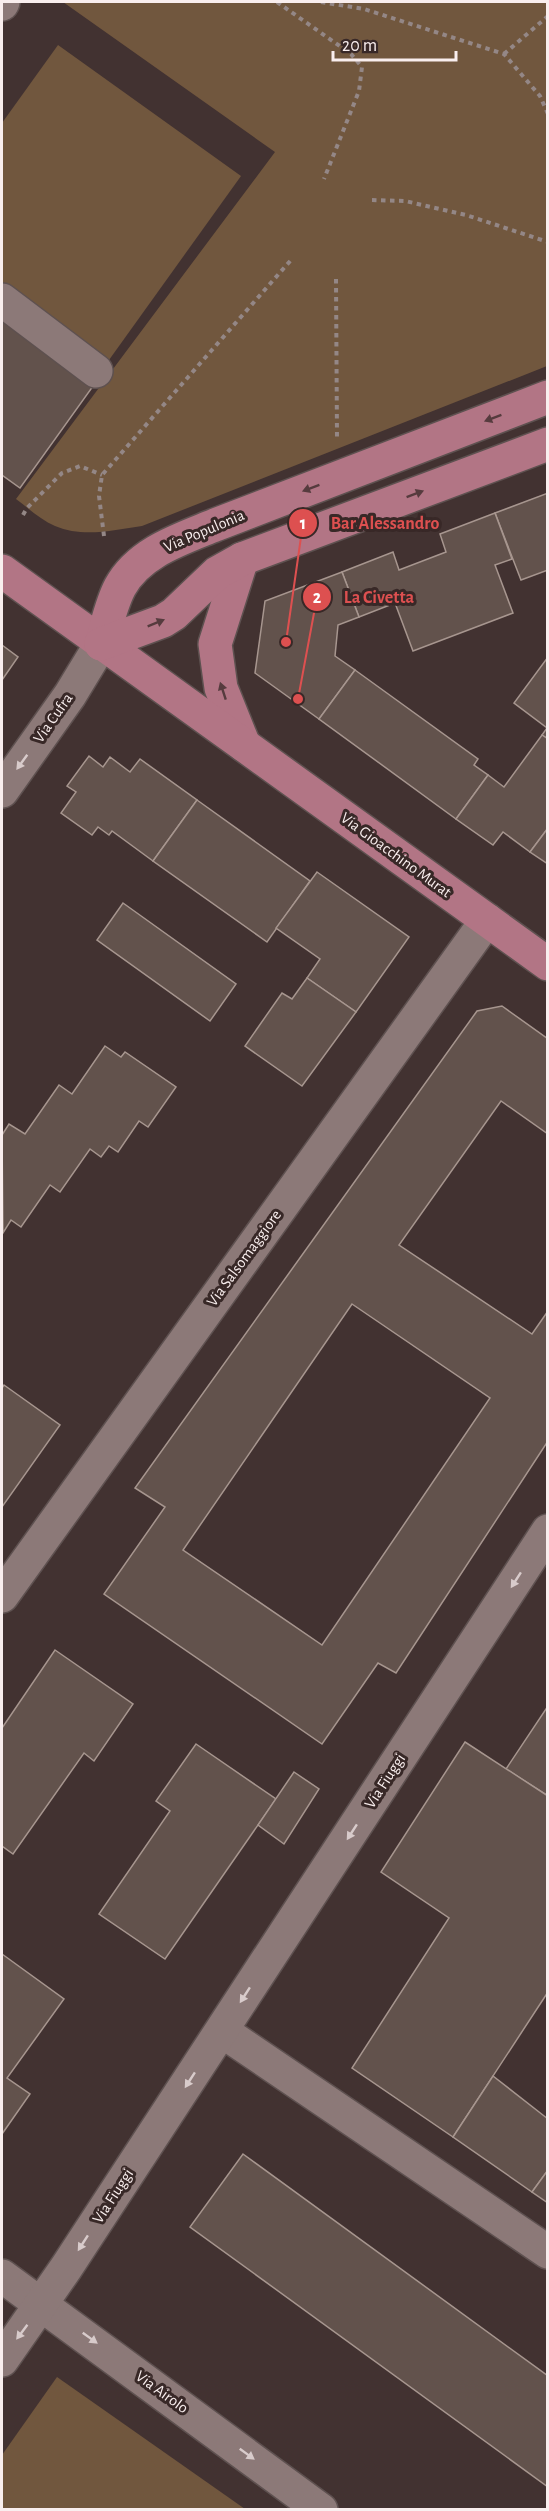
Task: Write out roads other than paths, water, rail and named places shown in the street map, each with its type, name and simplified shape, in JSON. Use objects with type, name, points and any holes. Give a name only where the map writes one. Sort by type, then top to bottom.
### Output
[{"type":"main road","name":"Via Populonia","points":[[101,644],[121,586],[136,567],[162,548],[215,525],[548,397]]},
{"type":"main road","points":[[101,644],[163,621],[174,614],[217,573],[242,559],[548,444]]},
{"type":"main road","points":[[242,559],[215,644],[221,688],[244,746]]},
{"type":"main road","name":"Via Gioacchino Murat","points":[[2,571],[548,964]]},
{"type":"street","points":[[2,300],[96,371]]},
{"type":"street","name":"Via Cufra","points":[[2,791],[70,695],[101,644]]},
{"type":"street","name":"Via Salsomaggiore","points":[[2,1596],[487,920]]},
{"type":"street","name":"Via Fiuggi","points":[[2,2360],[42,2304],[222,2031],[547,1533]]},
{"type":"street","points":[[222,2031],[548,2252]]},
{"type":"street","name":"Via Airolo","points":[[2,2276],[321,2510]]},
{"type":"place","name":"Bar Alessandro","points":[[286,642]]},
{"type":"place","name":"La Civetta","points":[[298,699]]}]
